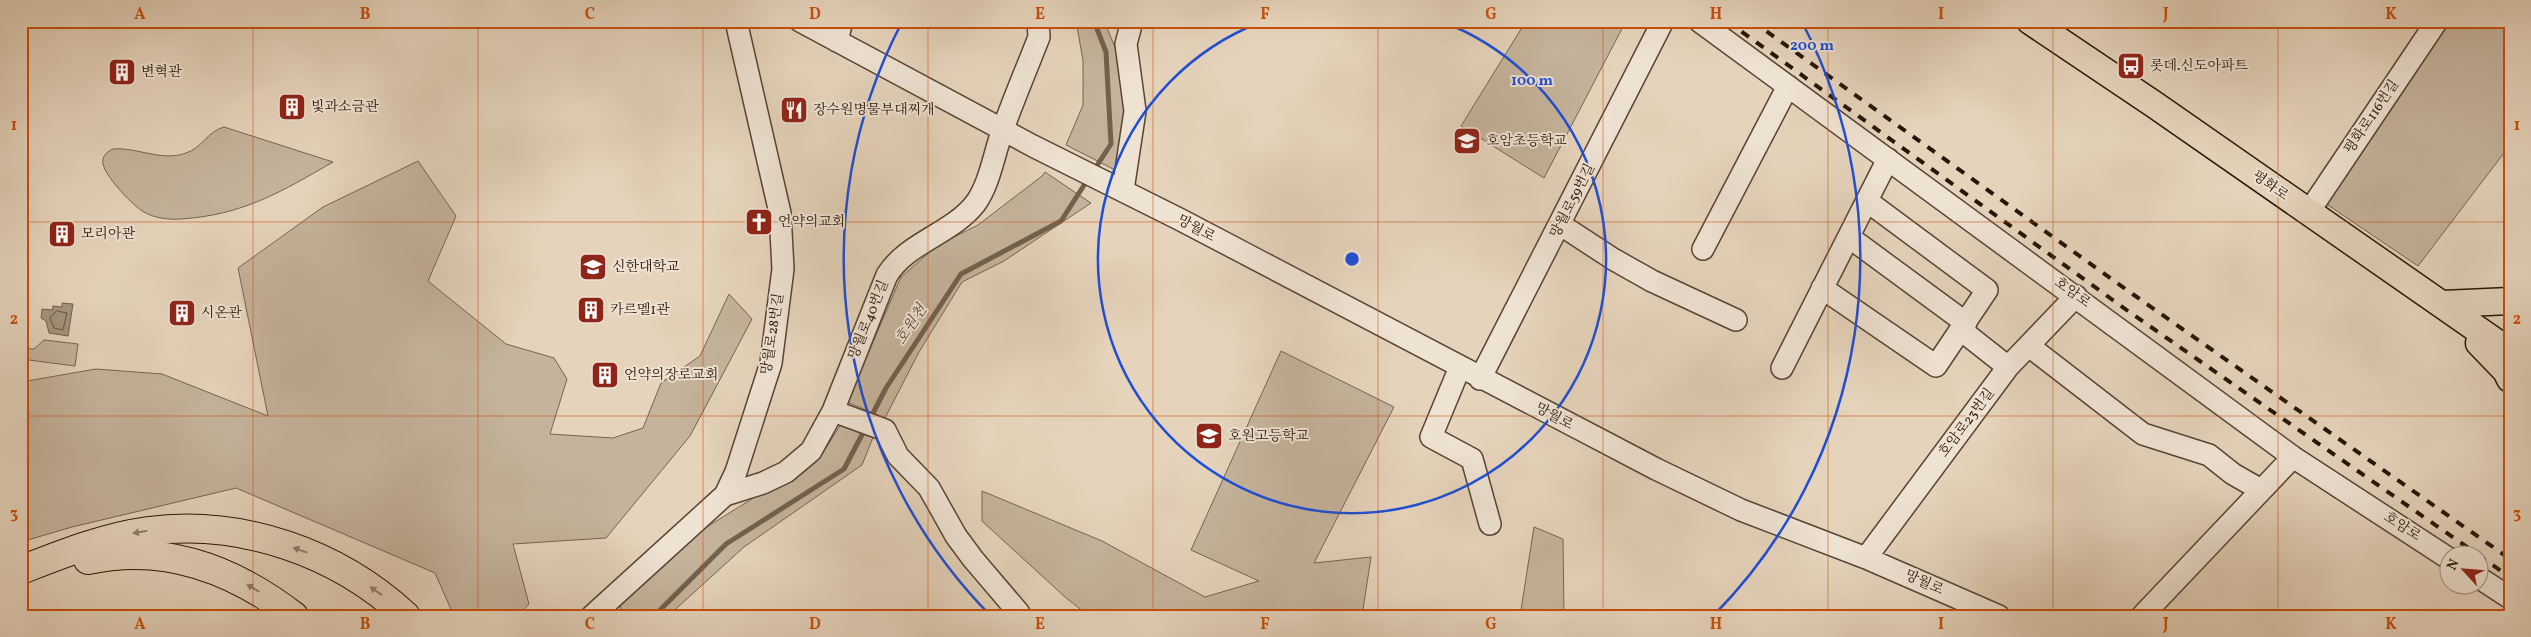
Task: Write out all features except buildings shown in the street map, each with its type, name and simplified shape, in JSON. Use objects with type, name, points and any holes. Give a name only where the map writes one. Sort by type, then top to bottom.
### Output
[{"type":"highway","points":[[21,570],[109,539],[147,531],[182,528],[228,532],[266,539],[305,552],[344,571],[384,597],[406,616]]},
{"type":"highway","points":[[21,576],[111,556],[151,554],[204,565],[231,576],[272,600],[294,616]]},
{"type":"main road","name":"평화로","points":[[2030,21],[2155,105],[2510,352]]},
{"type":"main road","points":[[2443,304],[2510,301]]},
{"type":"main road","points":[[2443,304],[2506,371],[2510,379]]},
{"type":"street","name":"망월로28번길","points":[[592,616],[724,495],[736,472],[771,363],[783,270],[780,213],[736,21]]},
{"type":"street","points":[[800,21],[839,31],[1003,129]]},
{"type":"street","name":"망월로40번길","points":[[724,495],[763,483],[786,472],[811,451],[833,411],[887,275],[904,256],[966,212],[981,194],[1003,129],[1039,37],[1038,21]]},
{"type":"street","points":[[1116,21],[1126,44],[1135,111],[1123,190]]},
{"type":"street","points":[[1126,44],[1132,21]]},
{"type":"street","name":"망월로59번길","points":[[1480,379],[1561,224],[1663,21]]},
{"type":"street","name":"호암로","points":[[1699,21],[2293,457],[2438,551]]},
{"type":"street","name":"평화로116번길","points":[[2308,212],[2437,21]]},
{"type":"street","points":[[1704,249],[1788,86]]},
{"type":"street","name":"망월로","points":[[1003,129],[1033,146],[1123,190],[1480,379],[1741,510],[1866,558],[1999,616]]},
{"type":"street","points":[[1782,368],[1888,159]]},
{"type":"street","points":[[1822,288],[1936,366],[1987,290],[1866,201]]},
{"type":"street","points":[[1561,224],[1613,259],[1652,281],[1736,320]]},
{"type":"street","points":[[1849,237],[1964,326],[2008,367]]},
{"type":"street","name":"호암로23번길","points":[[1866,558],[2008,367],[2076,296]]},
{"type":"street","points":[[2029,346],[2143,434],[2208,455],[2233,474],[2262,490]]},
{"type":"street","points":[[1460,367],[1431,437],[1472,459],[1490,524]]},
{"type":"street","points":[[833,411],[885,430],[898,456],[929,488],[967,551],[1019,613]]},
{"type":"street","points":[[2142,616],[2293,457]]},
{"type":"street","points":[[2488,584],[2510,598]]},
{"type":"shaded area","points":[[1076,21],[1104,21],[1120,59],[1127,111],[1117,171],[1066,145],[1083,105],[1083,60]]},
{"type":"shaded area","points":[[1526,21],[1626,21],[1544,178],[1461,126]]},
{"type":"shaded area","points":[[2450,21],[2510,21],[2510,145],[2418,266],[2325,203]]},
{"type":"shaded area","points":[[224,127],[333,162],[278,192],[243,207],[203,217],[176,219],[157,217],[139,209],[116,185],[106,172],[103,164],[104,156],[113,149],[168,156],[186,153],[192,151],[218,129]]},
{"type":"shaded area","points":[[418,161],[456,216],[428,281],[506,344],[554,358],[567,379],[550,434],[613,438],[643,428],[661,383],[700,356],[729,294],[752,319],[690,436],[606,538],[513,544],[529,604],[518,616],[454,616],[435,573],[236,488],[72,527],[21,542],[21,382],[96,369],[162,374],[268,416],[238,268],[323,207]]},
{"type":"shaded area","points":[[1045,172],[1091,203],[1004,261],[962,282],[919,352],[885,418],[847,402],[901,277],[938,245],[978,225]]},
{"type":"shaded area","points":[[44,340],[78,344],[75,366],[21,359],[21,348],[34,349]]},
{"type":"shaded area","points":[[1281,351],[1394,407],[1314,563],[1371,557],[1362,616],[1089,616],[1065,597],[982,521],[982,491],[1102,541],[1205,597],[1259,581],[1191,550]]},
{"type":"shaded area","points":[[841,424],[874,435],[862,465],[744,547],[668,616],[622,616],[620,605],[697,533],[821,456]]},
{"type":"shaded area","points":[[1534,527],[1563,539],[1564,616],[1520,616]]},
{"type":"water","points":[[62,303],[73,304],[68,336],[49,333],[46,321],[41,318],[42,309],[52,310],[53,306],[62,307]]},
{"type":"waterway","name":"호원천","points":[[1094,21],[1106,52],[1111,144],[1094,170]]},
{"type":"waterway","name":"호원천","points":[[870,419],[886,388],[961,274],[1061,221],[1088,179]]},
{"type":"waterway","name":"호원천","points":[[654,616],[726,544],[844,469],[865,429]]},
{"type":"railway","points":[[1727,21],[2128,311],[2463,544]]},
{"type":"railway","points":[[1752,21],[2134,295],[2510,559]]},
{"type":"railway","points":[[2488,562],[2510,577]]},
{"type":"place","name":"롯데.신도아파트","points":[[2131,66]]},
{"type":"place","name":"변혁관","points":[[122,72]]},
{"type":"place","name":"빛과소금관","points":[[292,107]]},
{"type":"place","name":"장수원명물부대찌개","points":[[794,110]]},
{"type":"place","name":"호암초등학교","points":[[1467,141]]},
{"type":"place","name":"언약의교회","points":[[759,222]]},
{"type":"place","name":"모리아관","points":[[62,234]]},
{"type":"place","name":"신한대학교","points":[[593,267]]},
{"type":"place","name":"카르멜1관","points":[[591,310]]},
{"type":"place","name":"시온관","points":[[182,313]]},
{"type":"place","name":"언약의장로교회","points":[[605,375]]},
{"type":"place","name":"호원고등학교","points":[[1209,436]]}]
